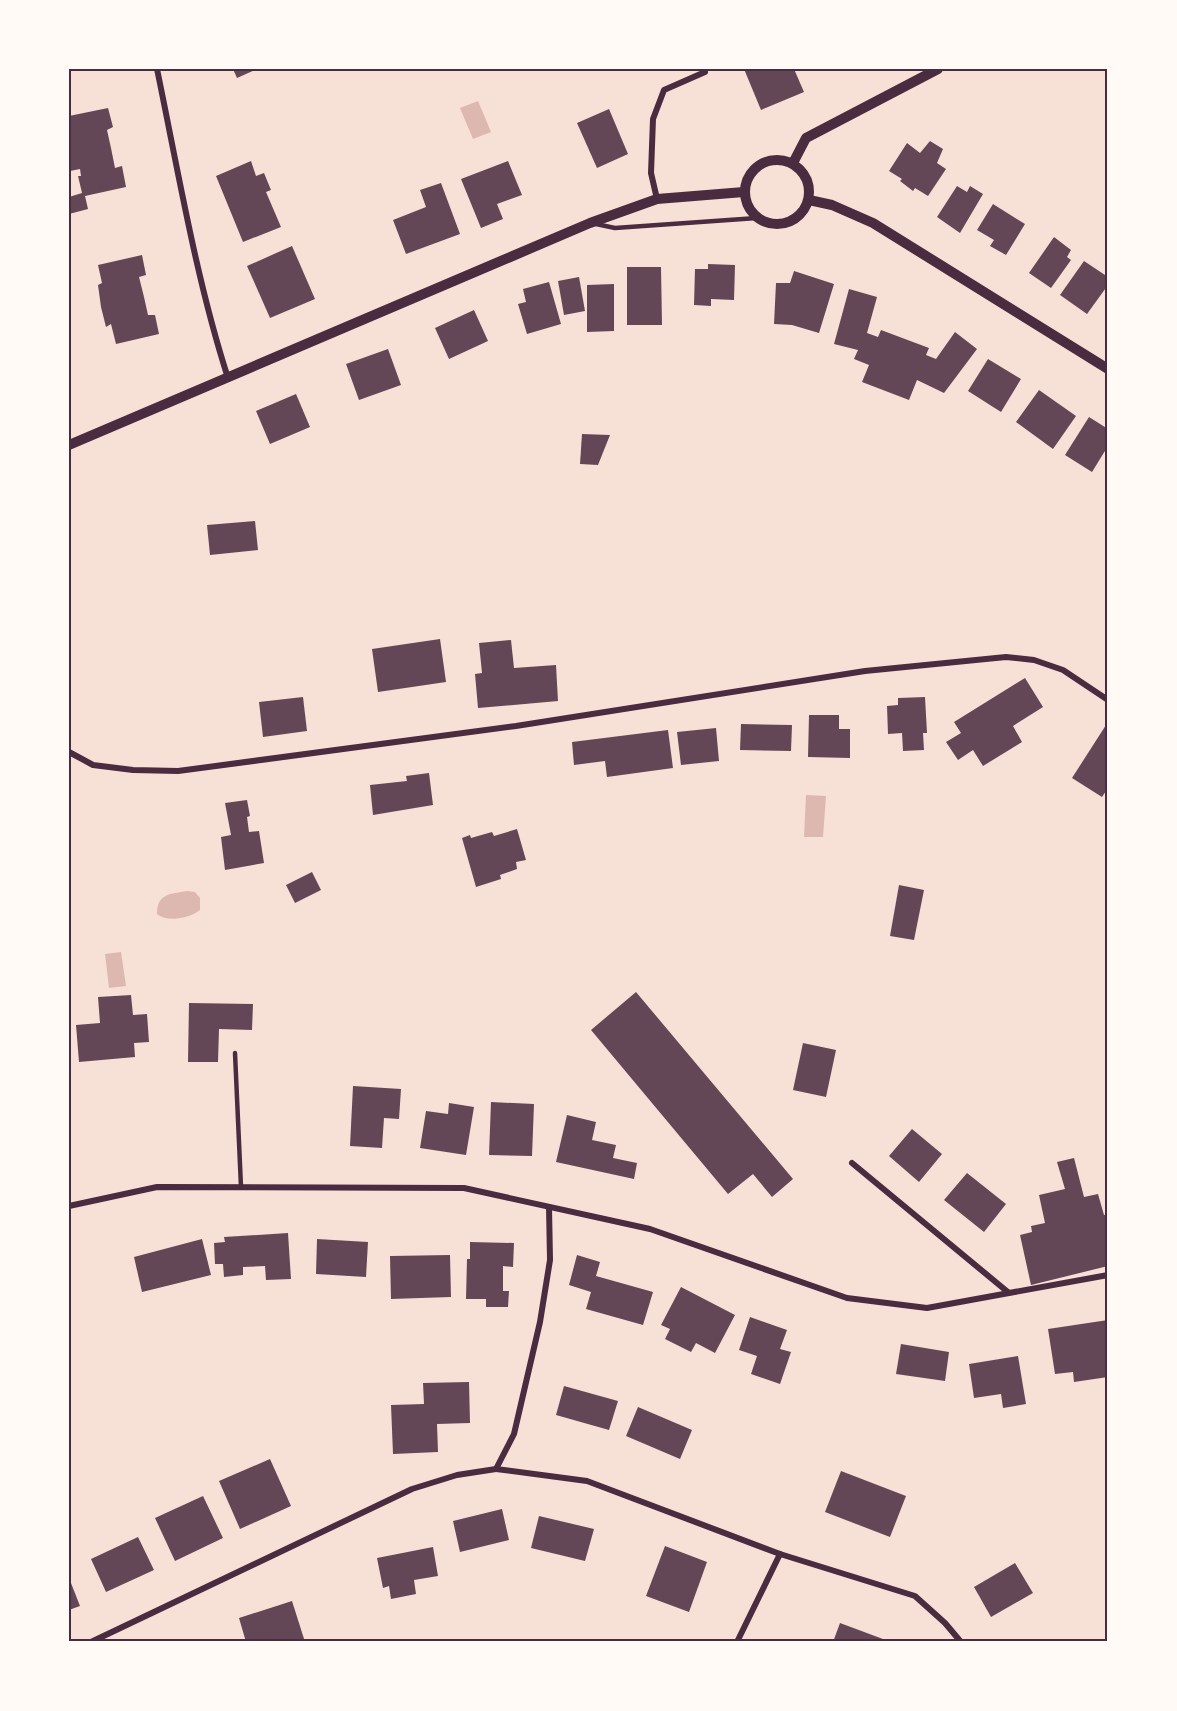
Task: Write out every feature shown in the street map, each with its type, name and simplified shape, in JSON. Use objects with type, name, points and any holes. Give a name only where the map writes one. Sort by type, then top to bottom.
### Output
[{"type":"street","points":[[157,69],[189,223],[228,378]]},
{"type":"street","points":[[793,164],[806,138],[938,69]]},
{"type":"street","points":[[657,199],[651,173],[653,119],[664,90],[705,72]]},
{"type":"street","points":[[777,159],[793,164],[801,170],[810,189],[809,200],[804,212],[794,220],[782,225],[769,224],[757,218],[747,206],[744,192],[749,176],[761,164],[777,159]]},
{"type":"street","points":[[69,445],[590,223],[657,199],[744,192]]},
{"type":"street","points":[[809,200],[832,205],[873,223],[1108,369]]},
{"type":"street","points":[[69,752],[93,765],[133,770],[178,771],[516,726],[866,671],[1006,657],[1034,660],[1063,670],[1108,700]]},
{"type":"street","points":[[852,1163],[1009,1293]]},
{"type":"street","points":[[69,1206],[157,1187],[464,1188],[650,1229],[847,1298],[927,1308],[1108,1275]]},
{"type":"street","points":[[496,1469],[514,1434],[540,1322],[550,1260],[549,1207]]},
{"type":"street","points":[[91,1642],[412,1489],[457,1475],[496,1469],[587,1481],[780,1554],[915,1596],[945,1623],[961,1642]]},
{"type":"street","points":[[737,1642],[780,1554]]},
{"type":"lane","points":[[590,223],[615,228],[757,218]]},
{"type":"lane","points":[[235,1053],[241,1187]]},
{"type":"shaded area","points":[[478,101],[491,132],[473,139],[460,108]]},
{"type":"shaded area","points":[[806,795],[826,796],[823,837],[804,837]]},
{"type":"shaded area","points":[[187,891],[195,892],[200,898],[200,910],[191,915],[173,919],[157,914],[162,898]]},
{"type":"shaded area","points":[[121,952],[126,986],[109,988],[105,954]]},
{"type":"building","points":[[233,69],[257,69],[237,78]]},
{"type":"building","points":[[744,69],[794,69],[804,92],[761,110]]},
{"type":"building","points":[[108,108],[113,127],[107,130],[115,168],[122,166],[126,187],[85,196],[88,209],[69,214],[69,197],[82,193],[78,176],[81,176],[80,169],[70,171],[69,167],[69,116]]},
{"type":"building","points":[[609,109],[628,154],[597,168],[577,123]]},
{"type":"building","points":[[930,141],[943,149],[937,163],[946,169],[928,196],[915,188],[913,191],[900,181],[902,179],[889,171],[907,143],[920,153]]},
{"type":"building","points":[[251,161],[256,176],[264,173],[271,190],[266,192],[281,227],[243,242],[216,176]]},
{"type":"building","points":[[508,161],[522,195],[497,204],[503,219],[481,228],[461,179]]},
{"type":"building","points":[[441,183],[460,234],[406,254],[393,220],[426,207],[420,190]]},
{"type":"building","points":[[957,186],[967,192],[970,186],[983,194],[960,233],[937,217]]},
{"type":"building","points":[[993,204],[1025,224],[1006,255],[990,246],[994,240],[977,230]]},
{"type":"building","points":[[1054,237],[1071,250],[1067,257],[1071,260],[1051,288],[1029,273]]},
{"type":"building","points":[[292,246],[315,299],[270,318],[247,266]]},
{"type":"building","points":[[142,255],[146,275],[139,277],[148,315],[155,315],[159,334],[116,344],[111,324],[106,327],[101,307],[98,285],[102,283],[98,265]]},
{"type":"building","points":[[1084,261],[1108,277],[1108,285],[1087,314],[1060,295]]},
{"type":"building","points":[[708,264],[735,265],[734,300],[711,299],[711,306],[694,305],[695,269],[708,269]]},
{"type":"building","points":[[627,267],[661,267],[662,325],[627,325]]},
{"type":"building","points":[[794,271],[834,284],[819,333],[792,325],[774,324],[776,283],[790,283]]},
{"type":"building","points":[[579,277],[585,311],[564,315],[558,281]]},
{"type":"building","points":[[549,282],[561,324],[527,334],[518,304],[526,302],[523,289]]},
{"type":"building","points":[[614,284],[614,331],[587,332],[587,285]]},
{"type":"building","points":[[849,289],[877,297],[867,333],[878,337],[881,330],[929,348],[926,355],[936,359],[955,332],[977,349],[944,393],[917,380],[909,400],[862,382],[869,365],[854,359],[858,350],[834,344]]},
{"type":"building","points":[[474,310],[488,341],[449,359],[435,328]]},
{"type":"building","points":[[388,349],[401,385],[359,400],[346,364]]},
{"type":"building","points":[[988,359],[1021,379],[1001,412],[968,391]]},
{"type":"building","points":[[1039,390],[1076,416],[1053,449],[1016,422]]},
{"type":"building","points":[[296,394],[310,427],[270,444],[256,411]]},
{"type":"building","points":[[1089,417],[1108,429],[1108,446],[1092,472],[1065,455]]},
{"type":"building","points":[[582,434],[610,435],[598,465],[580,464]]},
{"type":"building","points":[[255,521],[258,550],[210,555],[207,525]]},
{"type":"building","points":[[440,639],[446,682],[378,692],[372,649]]},
{"type":"building","points":[[511,640],[514,668],[556,665],[558,701],[478,708],[475,674],[482,673],[479,643]]},
{"type":"building","points":[[1025,678],[1043,707],[1013,726],[1022,742],[983,766],[973,750],[958,760],[946,742],[961,733],[954,722]]},
{"type":"building","points":[[303,697],[307,731],[263,737],[259,702]]},
{"type":"building","points":[[925,697],[927,733],[923,733],[924,750],[903,751],[902,733],[888,734],[887,706],[898,705],[898,698]]},
{"type":"building","points":[[809,715],[839,715],[839,729],[850,729],[850,758],[808,757]]},
{"type":"building","points":[[741,724],[792,725],[791,751],[740,750]]},
{"type":"building","points":[[1106,725],[1108,727],[1108,788],[1102,797],[1072,778]]},
{"type":"building","points":[[716,728],[719,761],[681,765],[677,732]]},
{"type":"building","points":[[668,730],[673,768],[607,777],[605,761],[574,765],[572,742]]},
{"type":"building","points":[[429,773],[433,805],[373,815],[370,785],[407,781],[406,776]]},
{"type":"building","points":[[247,800],[250,816],[247,817],[249,832],[259,831],[264,863],[225,870],[221,837],[231,835],[225,803]]},
{"type":"building","points":[[517,829],[526,860],[516,862],[517,869],[500,875],[501,879],[476,887],[462,838],[492,832],[494,836]]},
{"type":"building","points":[[312,872],[321,890],[295,903],[286,885]]},
{"type":"building","points":[[899,885],[924,890],[914,940],[890,936]]},
{"type":"building","points":[[636,992],[793,1179],[772,1197],[753,1174],[728,1194],[591,1030]]},
{"type":"building","points":[[131,995],[133,1015],[147,1014],[149,1042],[134,1043],[135,1057],[79,1062],[76,1025],[100,1023],[98,997]]},
{"type":"building","points":[[189,1003],[253,1004],[252,1030],[219,1029],[218,1062],[188,1062]]},
{"type":"building","points":[[803,1043],[836,1050],[826,1097],[793,1090]]},
{"type":"building","points":[[353,1086],[401,1089],[399,1119],[384,1118],[382,1148],[350,1146]]},
{"type":"building","points":[[491,1102],[534,1104],[532,1156],[489,1155]]},
{"type":"building","points":[[449,1103],[474,1107],[466,1155],[420,1148],[426,1111],[448,1114]]},
{"type":"building","points":[[567,1115],[596,1122],[592,1140],[616,1145],[613,1158],[637,1163],[634,1179],[556,1162]]},
{"type":"building","points":[[912,1129],[942,1154],[919,1182],[889,1156]]},
{"type":"building","points":[[1074,1158],[1084,1197],[1098,1194],[1104,1215],[1108,1214],[1108,1266],[1031,1285],[1020,1235],[1032,1232],[1031,1226],[1045,1223],[1039,1195],[1065,1189],[1057,1162]]},
{"type":"building","points":[[967,1173],[1006,1204],[984,1232],[944,1200]]},
{"type":"building","points":[[288,1233],[291,1279],[266,1280],[265,1266],[243,1267],[243,1275],[224,1277],[223,1264],[215,1264],[214,1243],[225,1242],[224,1237]]},
{"type":"building","points":[[202,1239],[211,1275],[142,1292],[134,1257]]},
{"type":"building","points":[[317,1239],[368,1242],[366,1277],[316,1274]]},
{"type":"building","points":[[470,1242],[514,1243],[513,1267],[503,1266],[503,1291],[509,1291],[508,1307],[486,1307],[486,1299],[466,1299],[467,1259],[470,1259]]},
{"type":"building","points":[[450,1255],[451,1297],[391,1299],[390,1256]]},
{"type":"building","points":[[577,1255],[600,1262],[596,1276],[653,1292],[643,1325],[586,1309],[591,1292],[569,1285]]},
{"type":"building","points":[[681,1287],[735,1315],[715,1353],[696,1343],[691,1352],[665,1339],[670,1329],[661,1325]]},
{"type":"building","points":[[750,1317],[787,1330],[780,1349],[791,1352],[780,1384],[751,1374],[757,1356],[739,1350]]},
{"type":"building","points":[[1108,1320],[1108,1377],[1074,1382],[1073,1372],[1055,1374],[1048,1329]]},
{"type":"building","points":[[901,1344],[949,1352],[945,1381],[896,1374]]},
{"type":"building","points":[[1018,1356],[1026,1404],[1003,1408],[1001,1394],[974,1398],[969,1364]]},
{"type":"building","points":[[469,1382],[470,1423],[437,1424],[438,1452],[393,1454],[391,1405],[424,1404],[423,1383]]},
{"type":"building","points":[[564,1386],[618,1401],[609,1430],[556,1415]]},
{"type":"building","points":[[638,1407],[692,1430],[680,1459],[626,1436]]},
{"type":"building","points":[[270,1459],[291,1506],[240,1529],[219,1481]]},
{"type":"building","points":[[841,1471],[906,1496],[890,1537],[825,1512]]},
{"type":"building","points":[[203,1496],[223,1538],[175,1561],[155,1518]]},
{"type":"building","points":[[502,1509],[509,1540],[460,1552],[453,1521]]},
{"type":"building","points":[[539,1516],[594,1529],[585,1561],[531,1548]]},
{"type":"building","points":[[138,1537],[154,1570],[106,1592],[91,1559]]},
{"type":"building","points":[[665,1546],[707,1562],[689,1612],[646,1596]]},
{"type":"building","points":[[433,1547],[438,1576],[414,1580],[416,1594],[391,1599],[389,1586],[383,1588],[377,1558]]},
{"type":"building","points":[[1015,1563],[1033,1593],[991,1617],[974,1587]]},
{"type":"building","points":[[69,1578],[80,1606],[69,1610]]},
{"type":"building","points":[[292,1601],[305,1642],[246,1642],[239,1618]]},
{"type":"building","points":[[840,1623],[891,1642],[833,1642]]}]
